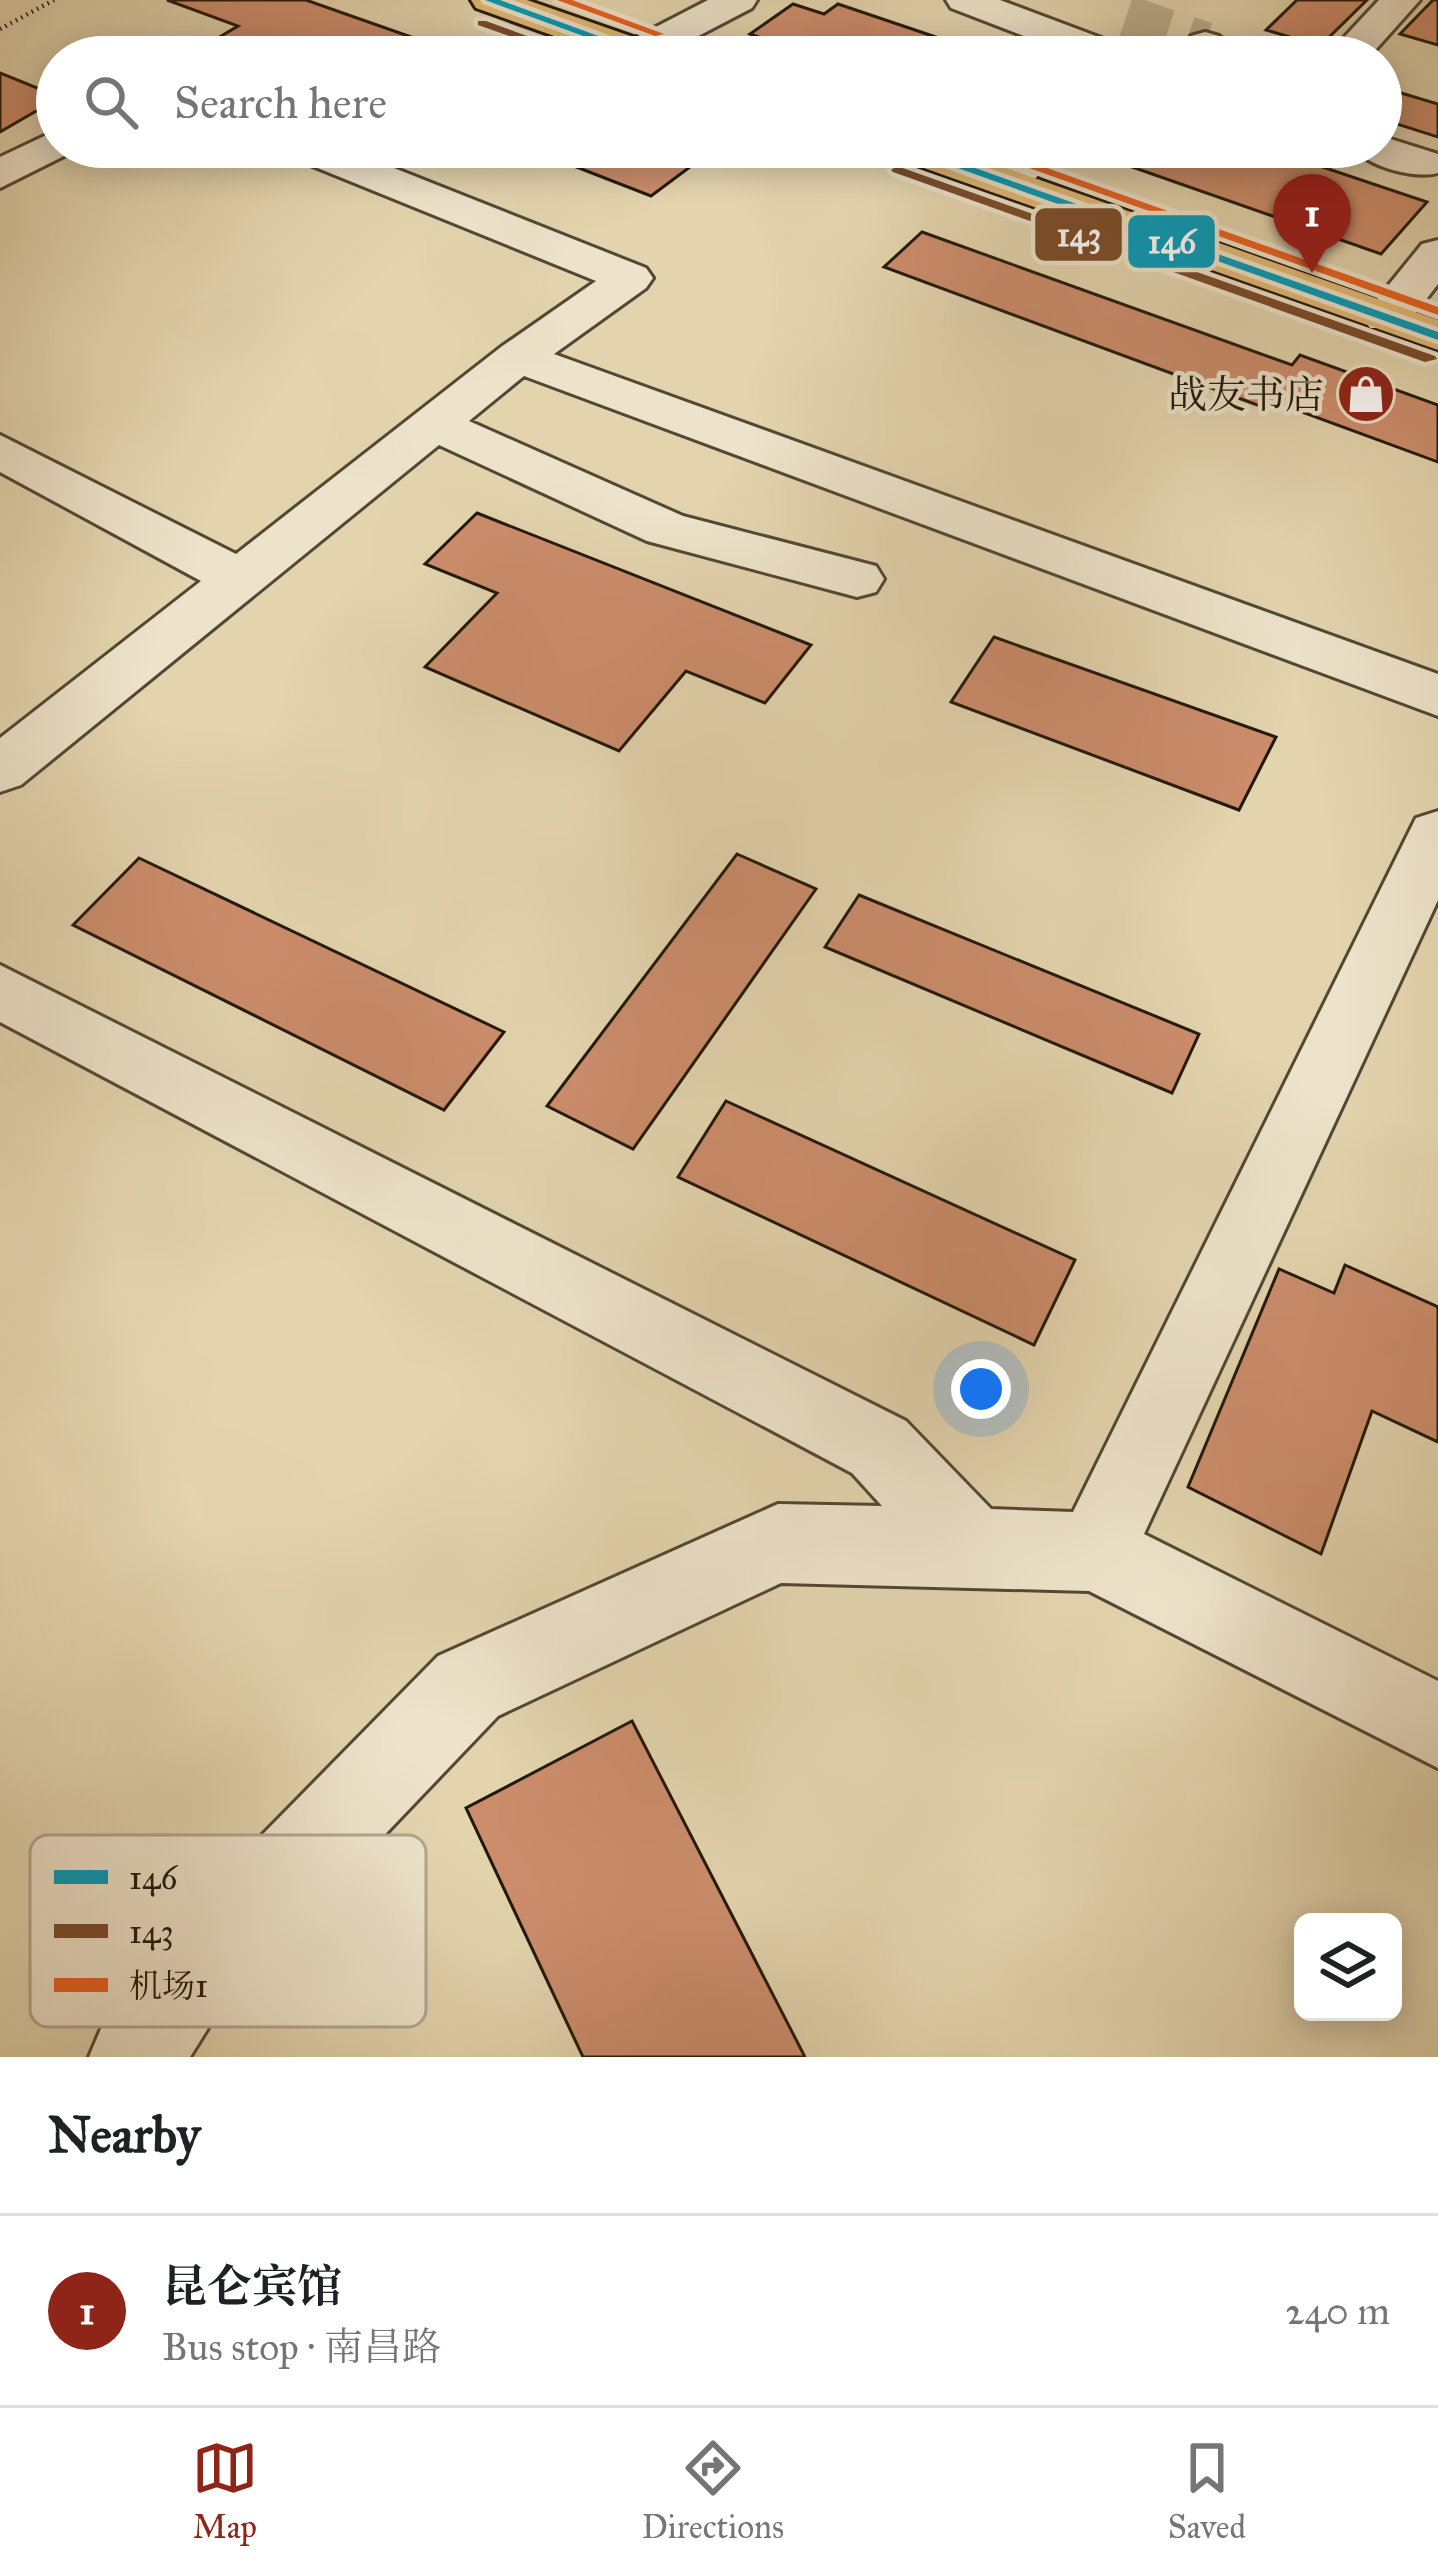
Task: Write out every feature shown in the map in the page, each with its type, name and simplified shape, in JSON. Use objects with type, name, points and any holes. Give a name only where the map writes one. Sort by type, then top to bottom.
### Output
[{"type":"main road","points":[[490,0],[593,36]]},
{"type":"main road","points":[[964,168],[1438,336]]},
{"type":"street","points":[[675,36],[738,0]]},
{"type":"street","points":[[965,0],[1060,36]]},
{"type":"street","points":[[1367,36],[1401,0]]},
{"type":"street","points":[[1047,31],[1085,9],[1107,12]]},
{"type":"street","points":[[0,175],[36,154]]},
{"type":"street","points":[[1402,156],[1424,164]]},
{"type":"street","points":[[0,770],[237,577],[518,358],[630,278],[355,168]]},
{"type":"street","points":[[1006,183],[1023,168]]},
{"type":"street","points":[[1387,318],[1438,254]]},
{"type":"street","points":[[518,358],[1438,696]]},
{"type":"street","points":[[437,425],[666,529],[857,579]]},
{"type":"street","points":[[0,451],[237,577]]},
{"type":"street","points":[[1095,1552],[1438,834]]},
{"type":"street","points":[[0,991],[879,1447],[974,1549]]},
{"type":"street","points":[[324,1835],[468,1686],[778,1543],[1095,1552],[1438,1726]]},
{"type":"street","points":[[136,2057],[155,2027]]},
{"type":"path","points":[[0,28],[54,0]]},
{"type":"building","points":[[167,0],[306,0],[408,36],[221,36],[238,26]]},
{"type":"building","points":[[1297,0],[1367,0],[1330,36],[1286,36],[1266,30]]},
{"type":"building","points":[[1438,0],[1438,45],[1400,34]]},
{"type":"building","points":[[793,4],[824,14],[838,4],[933,36],[756,36],[750,34]]},
{"type":"building","points":[[0,73],[36,88],[36,111],[0,132]]},
{"type":"building","points":[[1402,93],[1438,104],[1438,137],[1402,126]]},
{"type":"building","points":[[579,168],[689,168],[651,196]]},
{"type":"building","points":[[1135,168],[1326,168],[1427,202],[1381,254]]},
{"type":"building","points":[[922,232],[1292,365],[1300,355],[1438,405],[1438,462],[1275,402],[1268,409],[884,267]]},
{"type":"building","points":[[477,513],[811,645],[765,703],[686,671],[619,751],[425,667],[497,593],[425,564]]},
{"type":"building","points":[[994,637],[1276,737],[1239,810],[951,702]]},
{"type":"building","points":[[737,854],[816,889],[633,1149],[547,1106]]},
{"type":"building","points":[[139,858],[504,1032],[444,1110],[73,925]]},
{"type":"building","points":[[859,895],[1199,1034],[1172,1093],[825,947]]},
{"type":"building","points":[[726,1101],[1075,1260],[1034,1345],[678,1177]]},
{"type":"building","points":[[1345,1265],[1438,1307],[1438,1442],[1372,1411],[1321,1554],[1188,1487],[1279,1269],[1334,1293]]},
{"type":"building","points":[[632,1721],[805,2057],[583,2057],[466,1808]]},
{"type":"tunnel","points":[[1126,17],[1182,36]]},
{"type":"transit line","name":"146","points":[[490,0],[592,36]]},
{"type":"transit line","name":"机场1","points":[[562,0],[659,34]]},
{"type":"transit line","name":"143","points":[[482,23],[519,36]]},
{"type":"transit line","name":"146","points":[[964,168],[1438,336]]},
{"type":"transit line","name":"机场1","points":[[1036,168],[1438,311]]},
{"type":"transit line","name":"143","points":[[897,170],[1430,359]]},
{"type":"place","name":"昆仑宾馆","points":[[1312,273]]},
{"type":"place","name":"战友书店","points":[[1366,394]]}]
